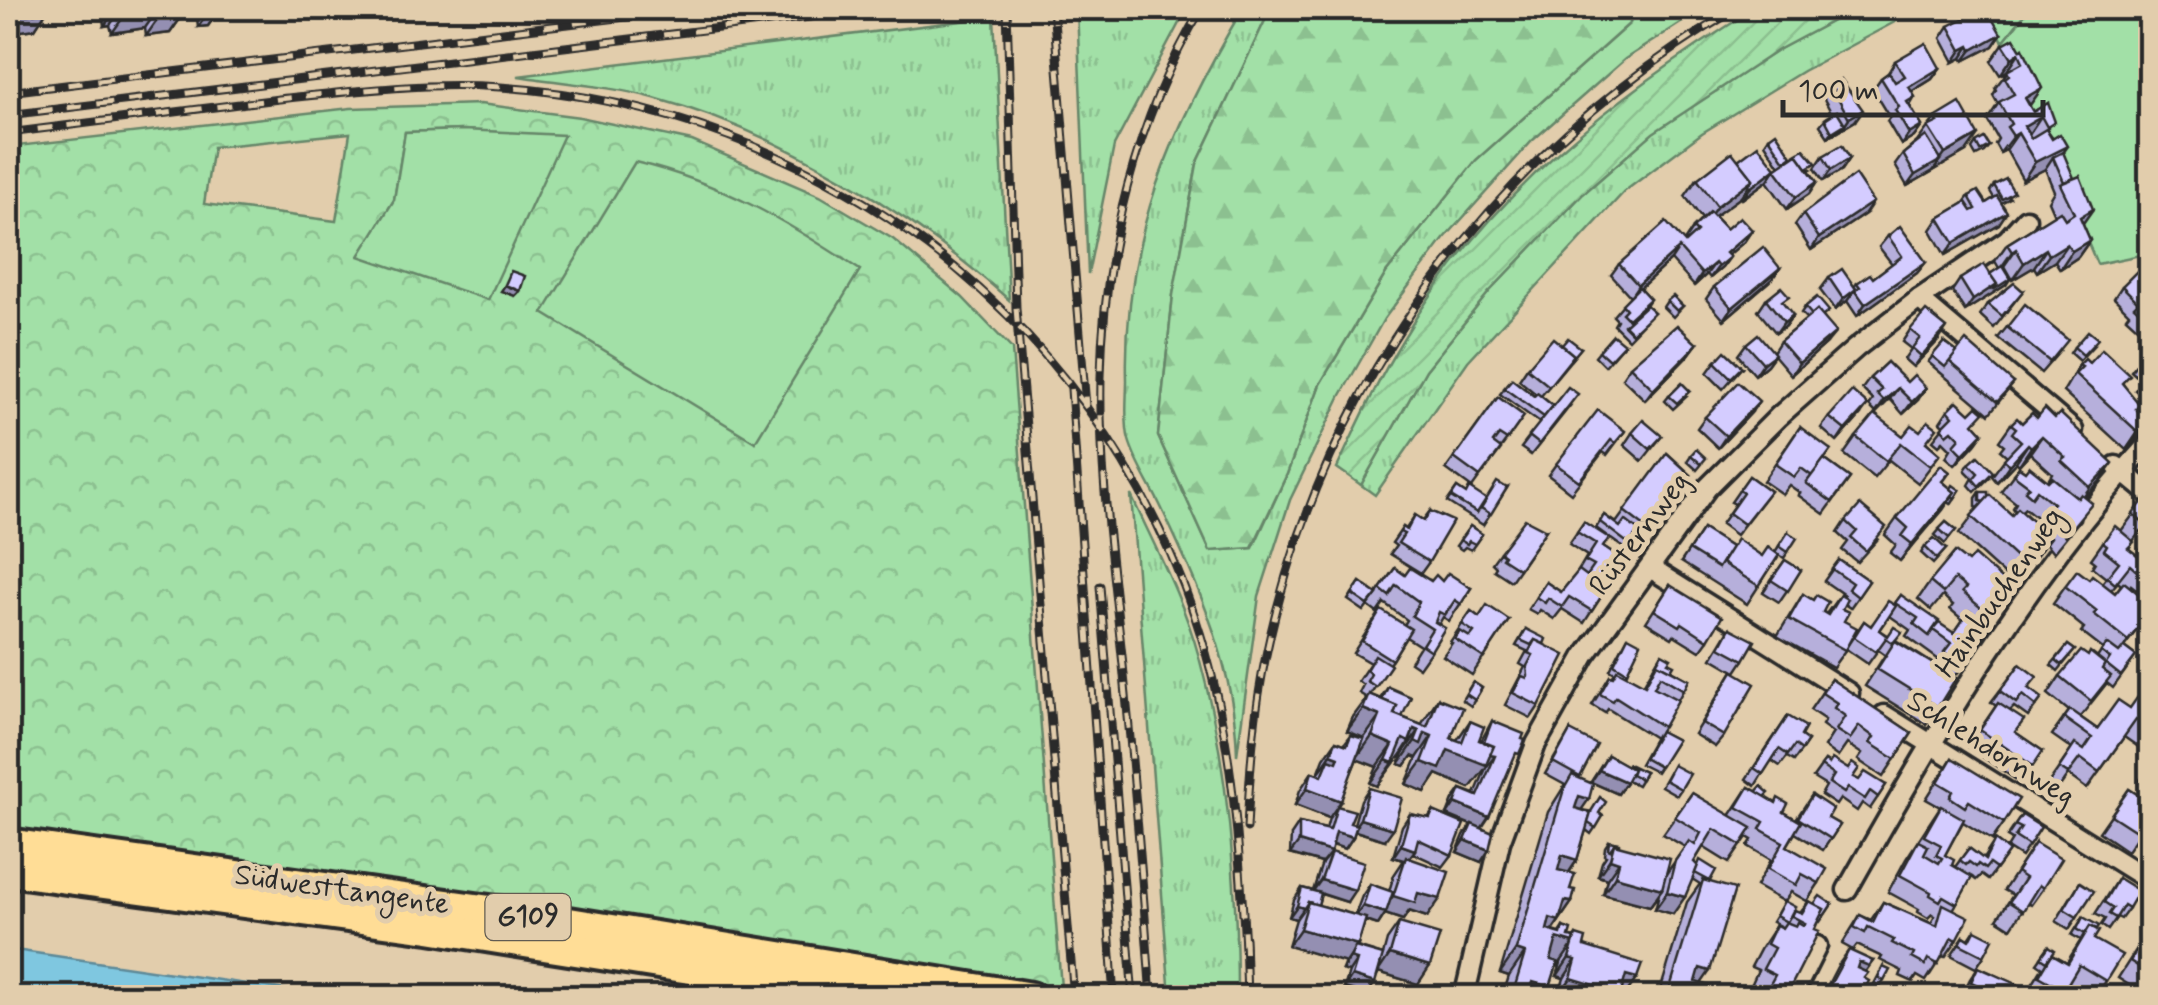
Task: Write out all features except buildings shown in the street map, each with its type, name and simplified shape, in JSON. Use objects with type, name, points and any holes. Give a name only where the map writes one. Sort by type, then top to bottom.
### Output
[{"type":"highway","name":"Südwesttangente","points":[[8,844],[552,920],[1031,998]]},
{"type":"highway","name":"Südwesttangente","points":[[8,870],[429,927],[881,998]]},
{"type":"street","name":"Rüsternweg","points":[[1464,998],[1500,842],[1536,744],[1585,656],[1707,488],[1778,417],[1856,348],[2007,240],[2026,219]]},
{"type":"street","points":[[1919,300],[2150,494]]},
{"type":"street","name":"Hainbuchenweg","points":[[1848,890],[1930,744],[2027,592],[2150,442]]},
{"type":"street","name":"Schlehdornweg","points":[[1650,568],[2150,881]]},
{"type":"street","points":[[1791,998],[1816,946]]},
{"type":"green space","points":[[1077,8],[1187,8],[1114,146],[1088,274]]},
{"type":"green space","points":[[1243,8],[1271,8],[1197,164],[1173,295],[1158,436],[1210,551],[1253,548],[1287,474],[1320,384],[1386,273],[1476,160],[1630,23],[1632,8],[1704,8],[1625,59],[1532,141],[1444,239],[1384,319],[1341,395],[1290,500],[1259,596],[1237,755],[1230,690],[1213,628],[1132,449],[1126,410],[1133,278],[1156,185],[1194,97]]},
{"type":"green space","points":[[1271,8],[1632,8],[1630,23],[1476,160],[1386,273],[1320,384],[1287,474],[1252,548],[1210,551],[1158,436],[1173,295],[1197,164]]},
{"type":"green space","points":[[1756,8],[1857,8],[1780,49],[1653,133],[1583,194],[1489,292],[1426,370],[1361,485],[1337,468],[1403,339],[1474,239],[1515,194],[1605,113]]},
{"type":"green space","points":[[1857,8],[1921,8],[1803,71],[1702,133],[1625,191],[1468,361],[1375,495],[1361,485],[1426,370],[1489,292],[1583,194],[1652,133],[1780,49]]},
{"type":"green space","points":[[1988,8],[2030,8],[2003,42]]},
{"type":"green space","points":[[2030,8],[2150,8],[2150,253],[2097,264],[2003,42]]},
{"type":"green space","points":[[994,17],[1009,300],[888,207],[797,154],[749,132],[654,98],[518,76]]},
{"type":"green space","points":[[480,104],[580,117],[692,141],[820,196],[893,239],[962,297],[1012,349],[1061,988],[8,828],[8,147],[351,108]],"holes":[[[463,130],[563,136],[360,256],[394,200],[405,132]],[[350,133],[336,221],[204,204],[213,147]]]},
{"type":"green space","points":[[463,130],[564,135],[488,300],[359,256],[394,200],[405,132]]},
{"type":"green space","points":[[635,162],[725,192],[806,235],[860,270],[755,442],[543,313]]},
{"type":"green space","points":[[1131,495],[1185,615],[1218,741],[1229,826],[1237,997],[1170,997]]},
{"type":"water","points":[[8,949],[335,997],[8,997]]},
{"type":"railway","points":[[8,92],[700,8]]},
{"type":"railway","points":[[8,115],[884,8]]},
{"type":"railway","points":[[1007,8],[1016,308],[1074,998]]},
{"type":"railway","points":[[1053,8],[1086,406]]},
{"type":"railway","points":[[1151,998],[1104,485],[1103,329],[1116,234],[1142,139],[1179,50],[1202,8]]},
{"type":"railway","points":[[1247,828],[1262,676],[1293,554],[1330,458],[1377,367],[1433,281],[1498,202],[1571,130],[1651,65],[1738,8]]},
{"type":"railway","points":[[8,133],[361,90],[500,87],[617,103],[728,136],[832,184],[928,246],[1014,322],[1088,409],[1149,508],[1195,617],[1217,698],[1236,822],[1245,948]]},
{"type":"railway","points":[[1071,389],[1114,998]]},
{"type":"railway","points":[[1100,586],[1133,998]]},
{"type":"railway","points":[[1245,938],[1247,998]]}]
